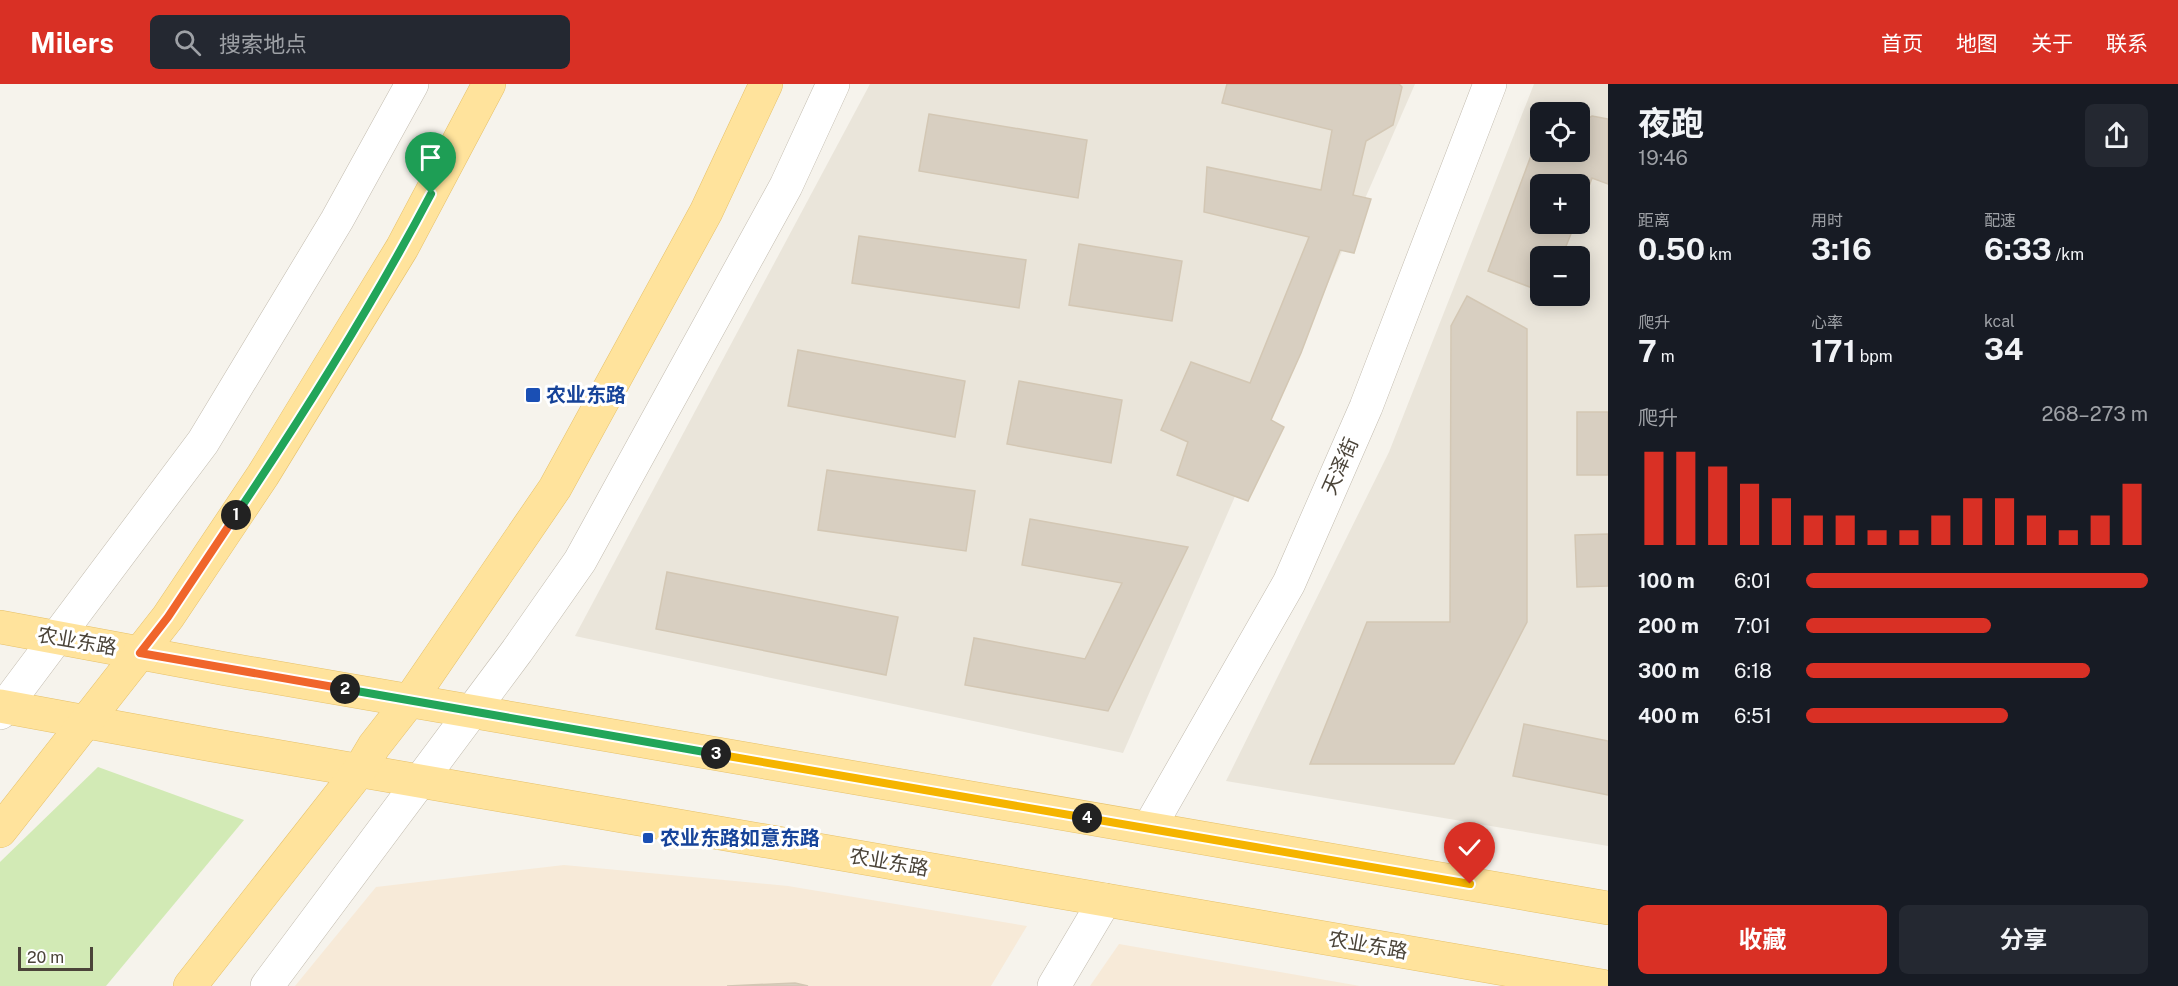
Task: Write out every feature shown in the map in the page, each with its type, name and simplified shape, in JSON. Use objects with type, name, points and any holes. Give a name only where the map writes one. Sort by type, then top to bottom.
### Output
[{"type":"main road","points":[[0,831],[168,617],[264,475],[402,248],[489,84]]},
{"type":"main road","points":[[190,986],[358,771],[374,746],[410,700],[555,488],[706,212],[766,84]]},
{"type":"main road","name":"农业东路","points":[[0,627],[1608,908]]},
{"type":"main road","name":"农业东路","points":[[1,709],[1602,986]]},
{"type":"street","points":[[1,709],[203,442],[336,220],[412,84]]},
{"type":"street","points":[[267,986],[472,711],[580,561],[786,186],[833,84]]},
{"type":"street","name":"天泽街","points":[[1149,828],[1289,583],[1366,407],[1490,84]]},
{"type":"street","points":[[1054,986],[1105,900]]},
{"type":"shaded area","points":[[870,84],[1415,84],[1123,753],[575,636]]},
{"type":"shaded area","points":[[1534,84],[1608,84],[1608,846],[1226,781],[1389,452]]},
{"type":"shaded area","points":[[564,865],[788,886],[1027,926],[991,986],[295,986],[376,887]]},
{"type":"shaded area","points":[[1119,944],[1360,986],[1090,986]]},
{"type":"green space","points":[[98,767],[244,820],[106,986],[0,986],[0,862]]},
{"type":"building","points":[[1227,84],[1399,84],[1402,87],[1393,125],[1366,141],[1353,195],[1371,199],[1354,253],[1340,250],[1301,353],[1271,420],[1284,427],[1248,501],[1177,475],[1188,442],[1161,430],[1191,362],[1250,383],[1309,237],[1204,212],[1207,167],[1321,190],[1332,130],[1222,103]]},
{"type":"building","points":[[929,114],[1087,140],[1078,198],[919,171]]},
{"type":"building","points":[[1590,117],[1608,119],[1608,184],[1592,178],[1590,184],[1590,174],[1530,174],[1530,234],[1571,234],[1566,246],[1530,246],[1530,287],[1488,271],[1530,158],[1530,162],[1590,162]]},
{"type":"building","points":[[859,236],[1026,260],[1019,308],[852,283]]},
{"type":"building","points":[[1079,244],[1182,261],[1172,321],[1069,305]]},
{"type":"building","points":[[1467,296],[1527,329],[1527,622],[1454,764],[1310,764],[1367,622],[1450,622],[1451,326]]},
{"type":"building","points":[[798,350],[965,381],[955,437],[788,406]]},
{"type":"building","points":[[1019,381],[1122,400],[1111,463],[1007,444]]},
{"type":"building","points":[[1577,412],[1608,412],[1608,475],[1577,475]]},
{"type":"building","points":[[827,470],[975,491],[966,551],[818,530]]},
{"type":"building","points":[[1030,519],[1188,547],[1108,711],[965,685],[974,638],[1085,659],[1122,583],[1022,565]]},
{"type":"building","points":[[1608,534],[1608,586],[1577,587],[1575,535]]},
{"type":"building","points":[[667,572],[898,617],[886,675],[656,629]]},
{"type":"building","points":[[1524,724],[1608,741],[1608,795],[1513,776]]},
{"type":"building","points":[[795,983],[808,986],[727,986]]},
{"type":"place","name":"农业东路","points":[[533,395]]},
{"type":"place","name":"农业东路如意东路","points":[[648,838]]},
{"type":"route","points":[[431,194],[402,248],[264,475],[168,617],[140,653],[1470,884]]}]
